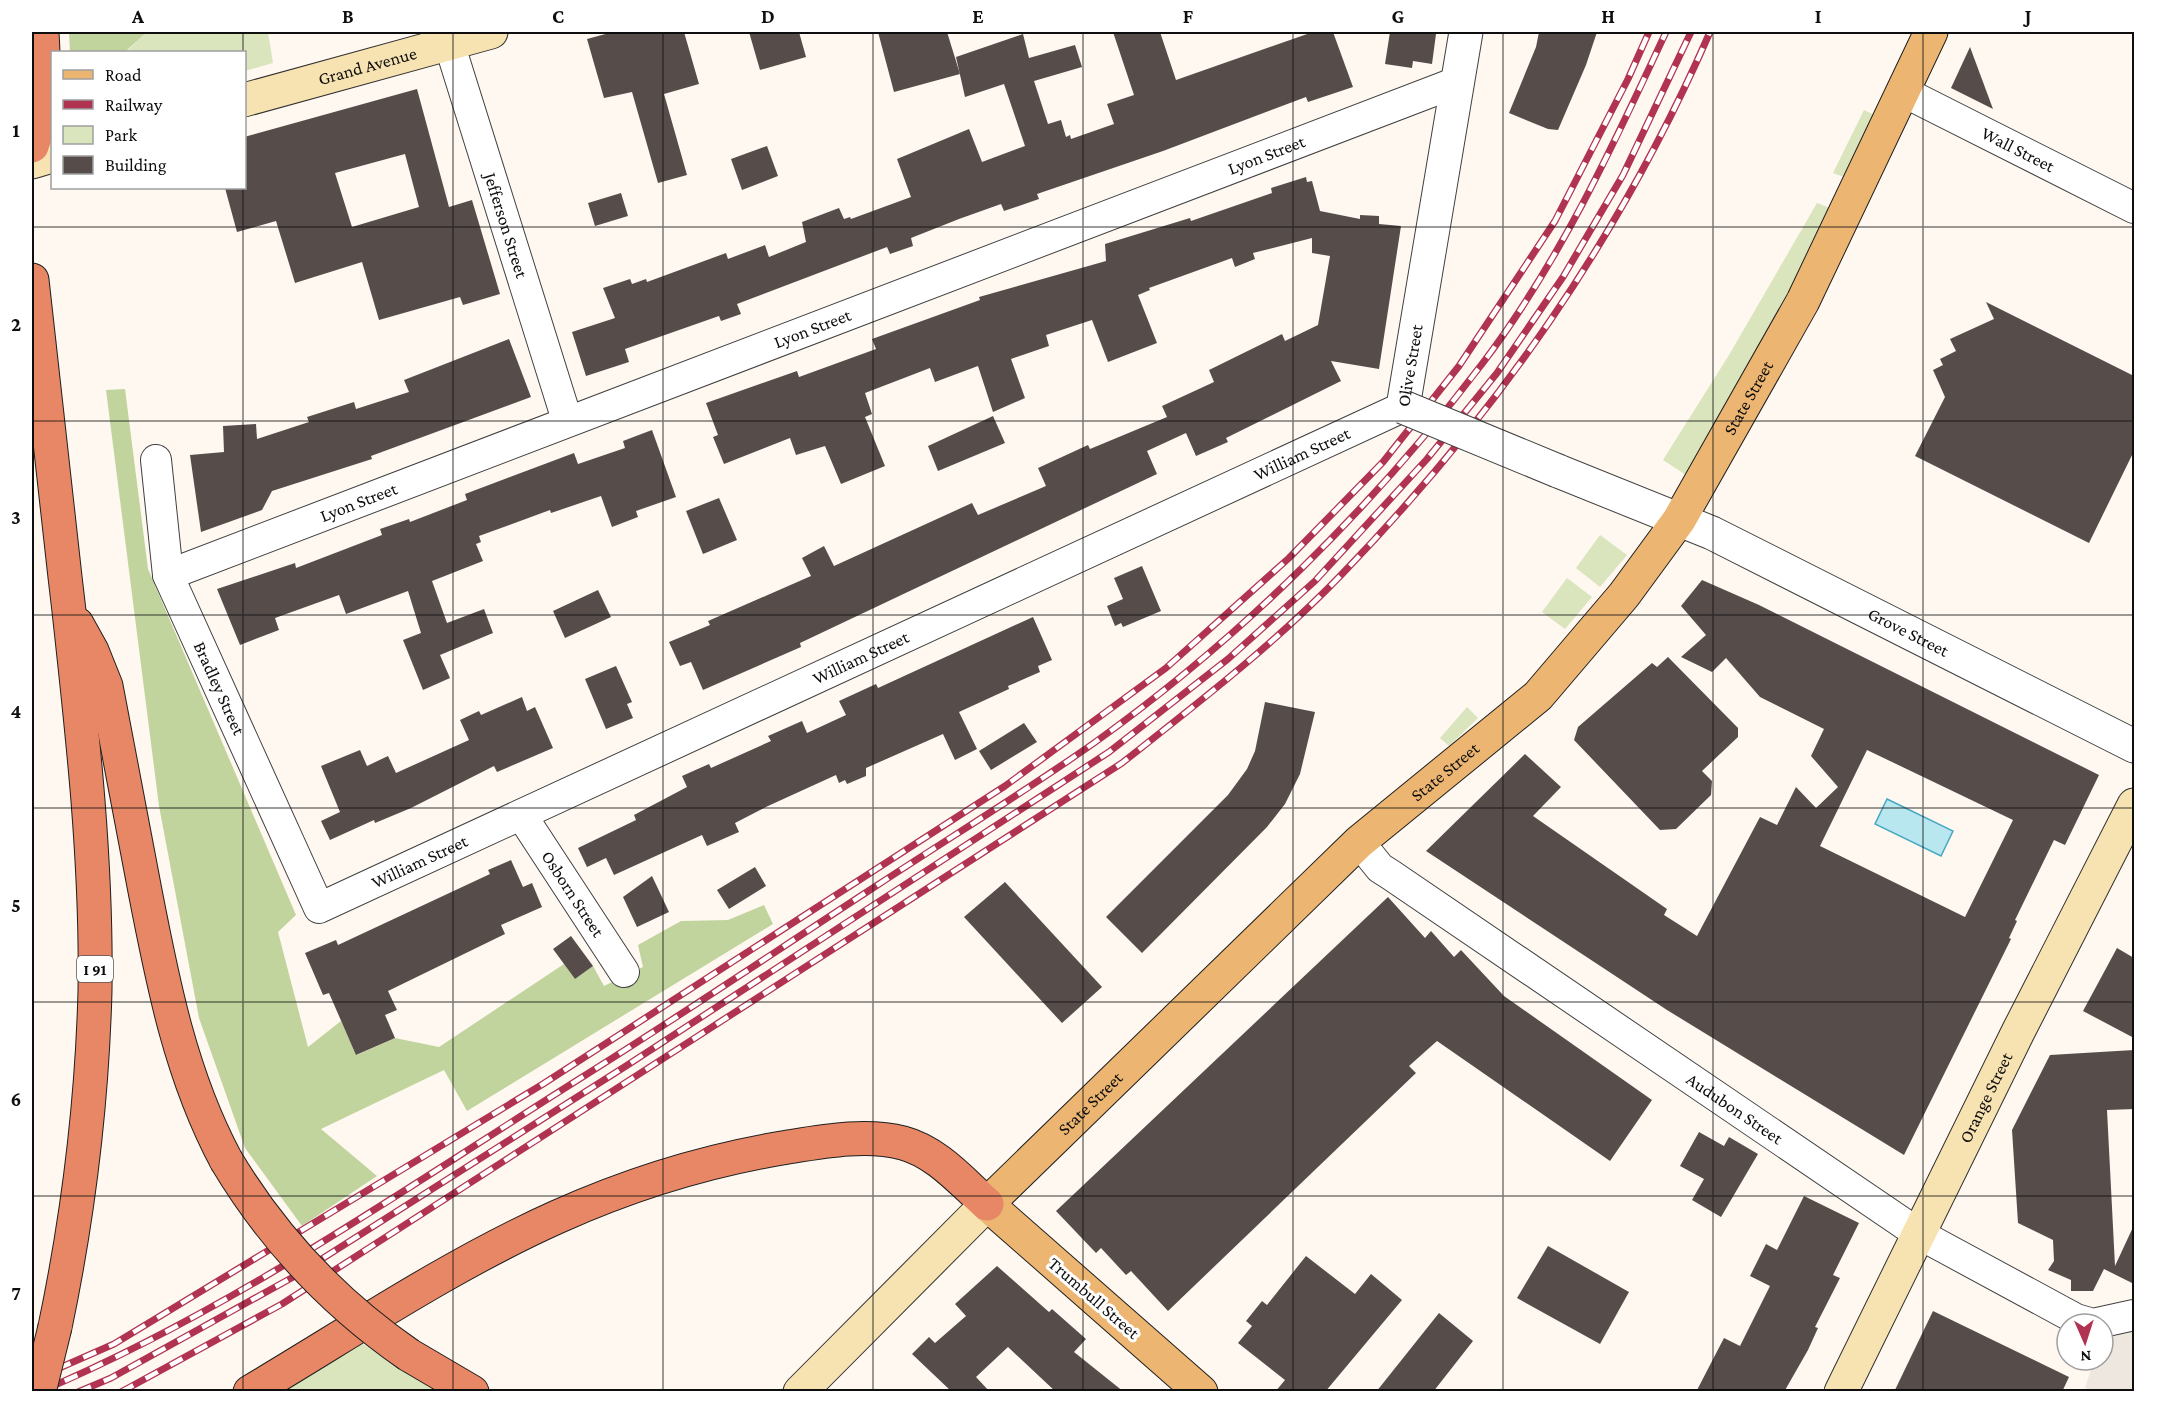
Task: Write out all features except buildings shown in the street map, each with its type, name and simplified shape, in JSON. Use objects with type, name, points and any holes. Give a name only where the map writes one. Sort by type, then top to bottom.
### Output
[{"type":"highway","points":[[36,133],[45,90],[42,32]]},
{"type":"highway","name":"I 91","points":[[32,280],[92,839],[95,992],[84,1149],[66,1274],[39,1392]]},
{"type":"highway","points":[[69,609],[93,651],[106,686],[170,1010],[196,1096],[226,1160],[260,1210],[306,1265],[355,1314],[409,1355],[472,1392]]},
{"type":"highway","points":[[250,1392],[515,1237],[622,1191],[728,1159],[826,1142],[874,1140],[902,1143],[931,1156],[987,1204]]},
{"type":"main road","name":"Grand Avenue","points":[[246,99],[449,37],[491,32]]},
{"type":"main road","name":"State Street","points":[[800,1392],[987,1204],[1359,842],[1538,696],[1617,604],[1679,520],[1803,301],[1931,32]]},
{"type":"main road","points":[[32,162],[51,156]]},
{"type":"main road","name":"Orange Street","points":[[1841,1392],[2134,805]]},
{"type":"main road","name":"Trumbull Street","points":[[987,1204],[1201,1392]]},
{"type":"street","name":"Olive Street","points":[[1466,32],[1403,407],[1679,520]]},
{"type":"street","name":"Jefferson Street","points":[[449,37],[567,420]]},
{"type":"street","name":"Lyon Street","points":[[168,575],[567,420],[1457,82]]},
{"type":"street","name":"Wall Street","points":[[1902,91],[2134,208]]},
{"type":"street","name":"William Street","points":[[319,908],[1403,407]]},
{"type":"street","name":"Bradley Street","points":[[156,460],[168,575],[319,908]]},
{"type":"street","name":"Grove Street","points":[[1679,520],[1843,598],[2134,746]]},
{"type":"street","name":"Osborn Street","points":[[522,816],[624,972]]},
{"type":"street","name":"Audubon Street","points":[[1359,842],[1386,872],[1919,1234],[2076,1319],[2092,1324],[2134,1315]]},
{"type":"green space","points":[[69,32],[147,32],[126,51],[70,51]]},
{"type":"green space","points":[[147,32],[268,32],[273,63],[246,71],[246,51],[127,51]]},
{"type":"green space","points":[[1864,110],[1874,115],[1844,177],[1833,173]]},
{"type":"green space","points":[[1817,203],[1830,208],[1794,285],[1689,477],[1663,460],[1729,355]]},
{"type":"green space","points":[[125,389],[148,569],[296,915],[278,932],[308,1047],[341,1021],[357,1055],[395,1038],[439,1047],[564,964],[575,979],[593,966],[604,986],[643,967],[638,945],[681,921],[728,920],[764,905],[773,924],[467,1111],[444,1070],[321,1129],[377,1176],[302,1226],[245,1148],[199,1018],[159,806],[106,390]]},
{"type":"green space","points":[[1600,535],[1627,555],[1600,587],[1576,568]]},
{"type":"green space","points":[[1567,578],[1592,597],[1565,629],[1542,612]]},
{"type":"green space","points":[[1467,707],[1478,718],[1449,746],[1440,738]]},
{"type":"green space","points":[[354,1338],[397,1367],[443,1391],[267,1392]]},
{"type":"shaded area","points":[[2134,1327],[2134,1391],[2093,1391],[2085,1388],[2090,1372],[2115,1372],[2115,1332]]},
{"type":"water","points":[[1887,799],[1953,831],[1941,856],[1875,824]]},
{"type":"railway","points":[[32,1380],[114,1344],[543,1084],[1005,786],[1166,668],[1289,558],[1383,462],[1459,366],[1555,221],[1628,79],[1649,32]]},
{"type":"railway","points":[[39,1392],[181,1324],[318,1245],[385,1203],[658,1029],[1040,780],[1094,743],[1201,660],[1253,615],[1350,519],[1396,469],[1482,364],[1536,286],[1560,245],[1605,161],[1666,32]]},
{"type":"railway","points":[[78,1392],[111,1378],[295,1276],[626,1066],[1109,752],[1228,659],[1315,581],[1427,459],[1497,373],[1563,277],[1623,175],[1691,32]]},
{"type":"railway","points":[[121,1392],[282,1304],[1122,763],[1264,648],[1317,599],[1400,512],[1454,449],[1504,385],[1551,319],[1637,181],[1675,108],[1710,32]]}]
